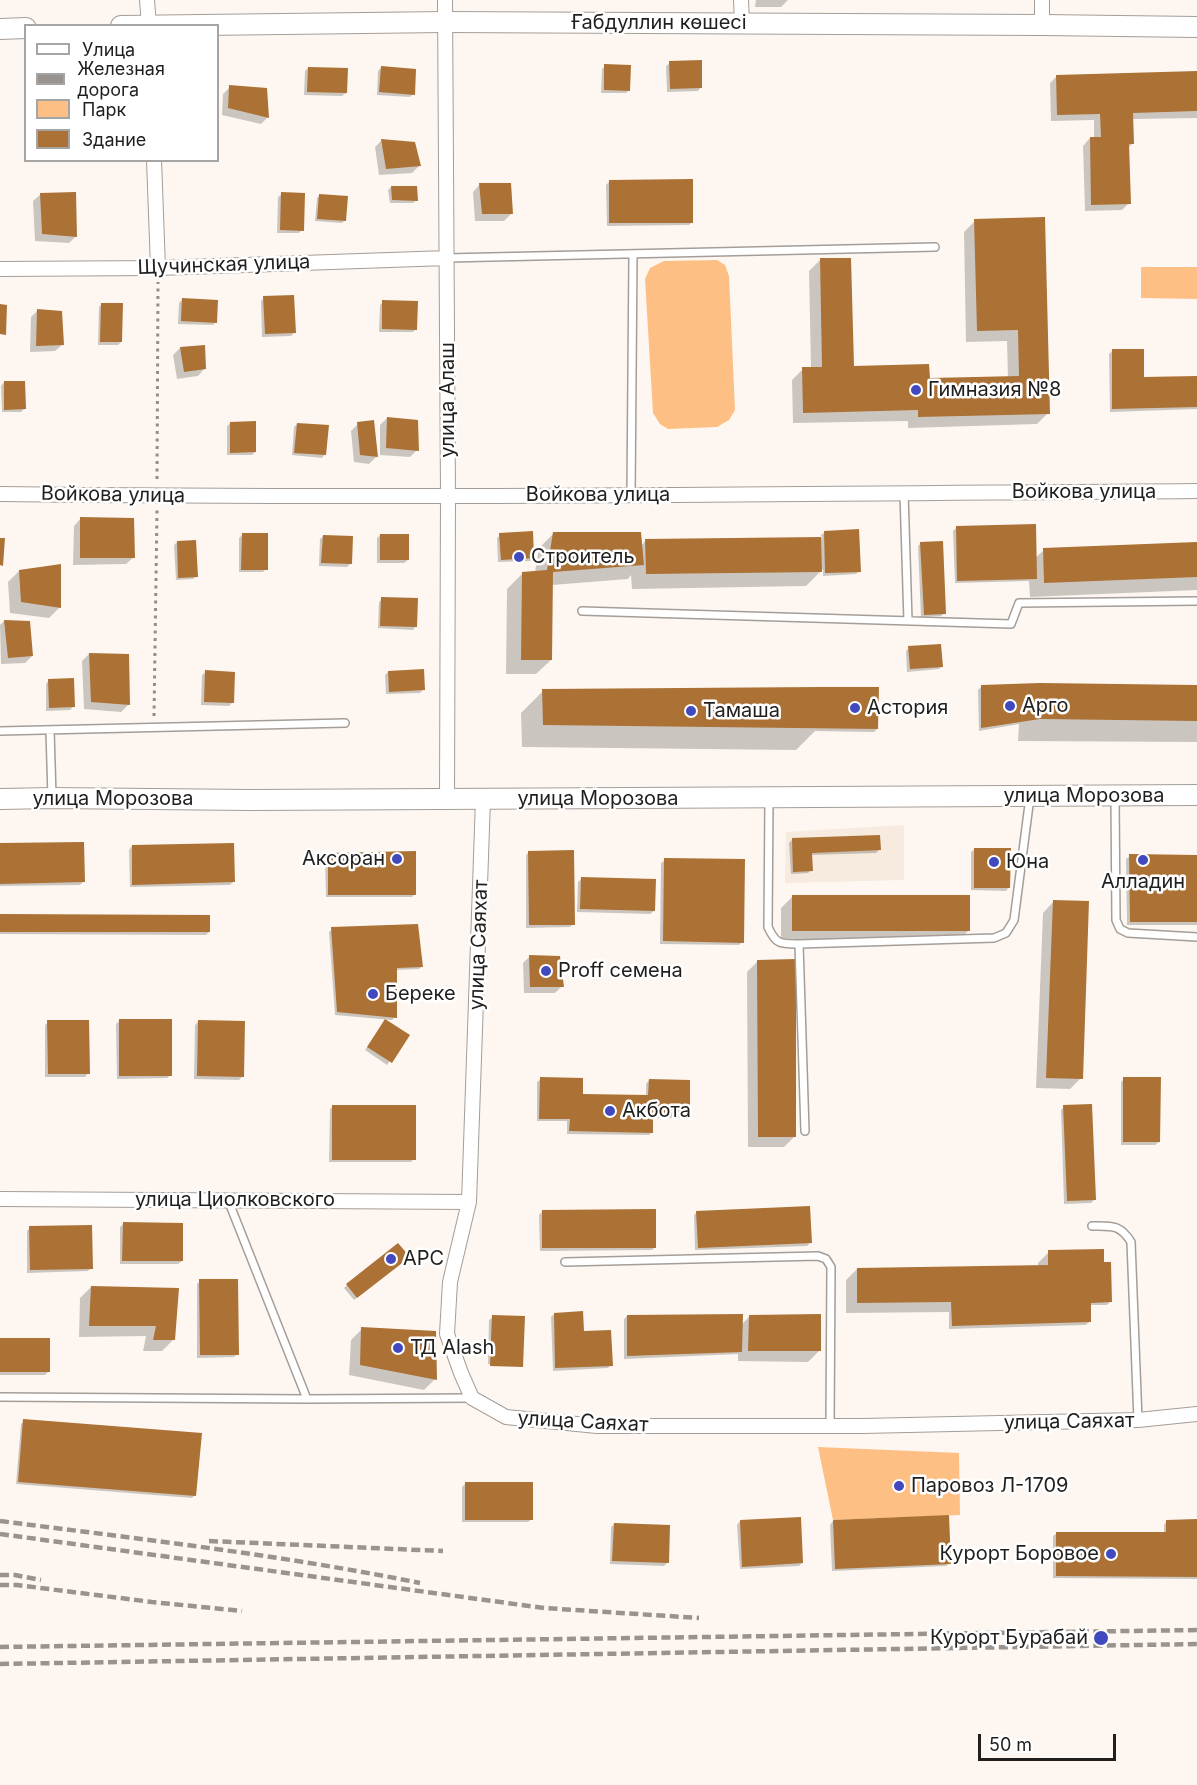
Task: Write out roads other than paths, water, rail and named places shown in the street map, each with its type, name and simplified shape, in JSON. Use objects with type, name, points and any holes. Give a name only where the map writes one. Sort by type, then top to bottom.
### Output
[{"type":"main road","name":"Ғабдуллин көшесі","points":[[219,24],[445,22],[1197,27]]},
{"type":"main road","points":[[0,29],[24,28]]},
{"type":"main road","name":"улица Морозова","points":[[0,799],[447,800],[1197,795]]},
{"type":"street","points":[[147,0],[149,24]]},
{"type":"street","name":"улица Алаш","points":[[445,0],[447,800]]},
{"type":"street","points":[[741,0],[742,23]]},
{"type":"street","points":[[1042,0],[1042,25]]},
{"type":"street","points":[[154,162],[158,268]]},
{"type":"street","name":"Щучинская улица","points":[[0,269],[158,268],[447,258]]},
{"type":"street","name":"Войкова улица","points":[[0,494],[448,496],[1197,491]]},
{"type":"street","name":"улица Саяхат","points":[[483,799],[470,1202],[450,1282],[447,1334],[472,1398],[506,1417],[597,1426],[830,1426],[1138,1420],[1197,1414]]},
{"type":"street","name":"улица Циолковского","points":[[0,1198],[470,1202]]},
{"type":"lane","points":[[447,258],[935,247]]},
{"type":"lane","points":[[631,495],[633,254]]},
{"type":"lane","points":[[904,493],[908,621]]},
{"type":"lane","points":[[582,611],[1011,624],[1019,603],[1197,601]]},
{"type":"lane","points":[[0,731],[345,723]]},
{"type":"lane","points":[[50,730],[52,798]]},
{"type":"lane","points":[[1115,795],[1116,920],[1120,929],[1128,933],[1197,937]]},
{"type":"lane","points":[[769,798],[768,927],[773,938],[783,944],[800,944],[994,938],[1006,933],[1014,920],[1030,796]]},
{"type":"lane","points":[[800,944],[805,1131]]},
{"type":"lane","points":[[228,1200],[307,1399]]},
{"type":"lane","points":[[1092,1226],[1116,1227],[1125,1232],[1131,1242],[1138,1420]]},
{"type":"lane","points":[[565,1262],[818,1256],[826,1259],[831,1267],[830,1426]]},
{"type":"lane","points":[[0,1397],[472,1398]]},
{"type":"railway","points":[[0,1521],[263,1556],[420,1583]]},
{"type":"railway","points":[[0,1534],[544,1608],[699,1618]]},
{"type":"railway","points":[[209,1541],[443,1551]]},
{"type":"railway","points":[[0,1575],[15,1575],[41,1580]]},
{"type":"railway","points":[[0,1585],[17,1585],[242,1611]]},
{"type":"railway","points":[[0,1647],[1197,1630]]},
{"type":"railway","points":[[0,1664],[1197,1644]]},
{"type":"place","name":"Гимназия №8","points":[[916,390]]},
{"type":"place","name":"Строитель","points":[[519,557]]},
{"type":"place","name":"Арго","points":[[1010,706]]},
{"type":"place","name":"Астория","points":[[855,708]]},
{"type":"place","name":"Тамаша","points":[[691,711]]},
{"type":"place","name":"Аксоран","points":[[397,859]]},
{"type":"place","name":"Алладин","points":[[1143,860]]},
{"type":"place","name":"Юна","points":[[994,862]]},
{"type":"place","name":"Proff семена","points":[[546,971]]},
{"type":"place","name":"Береке","points":[[373,994]]},
{"type":"place","name":"Акбота","points":[[610,1111]]},
{"type":"place","name":"АРС","points":[[391,1259]]},
{"type":"place","name":"ТД Alash","points":[[398,1348]]},
{"type":"place","name":"Паровоз Л-1709","points":[[899,1486]]},
{"type":"place","name":"Курорт Боровое","points":[[1111,1554]]},
{"type":"place","name":"Курорт Бурабай","points":[[1101,1638]]}]
